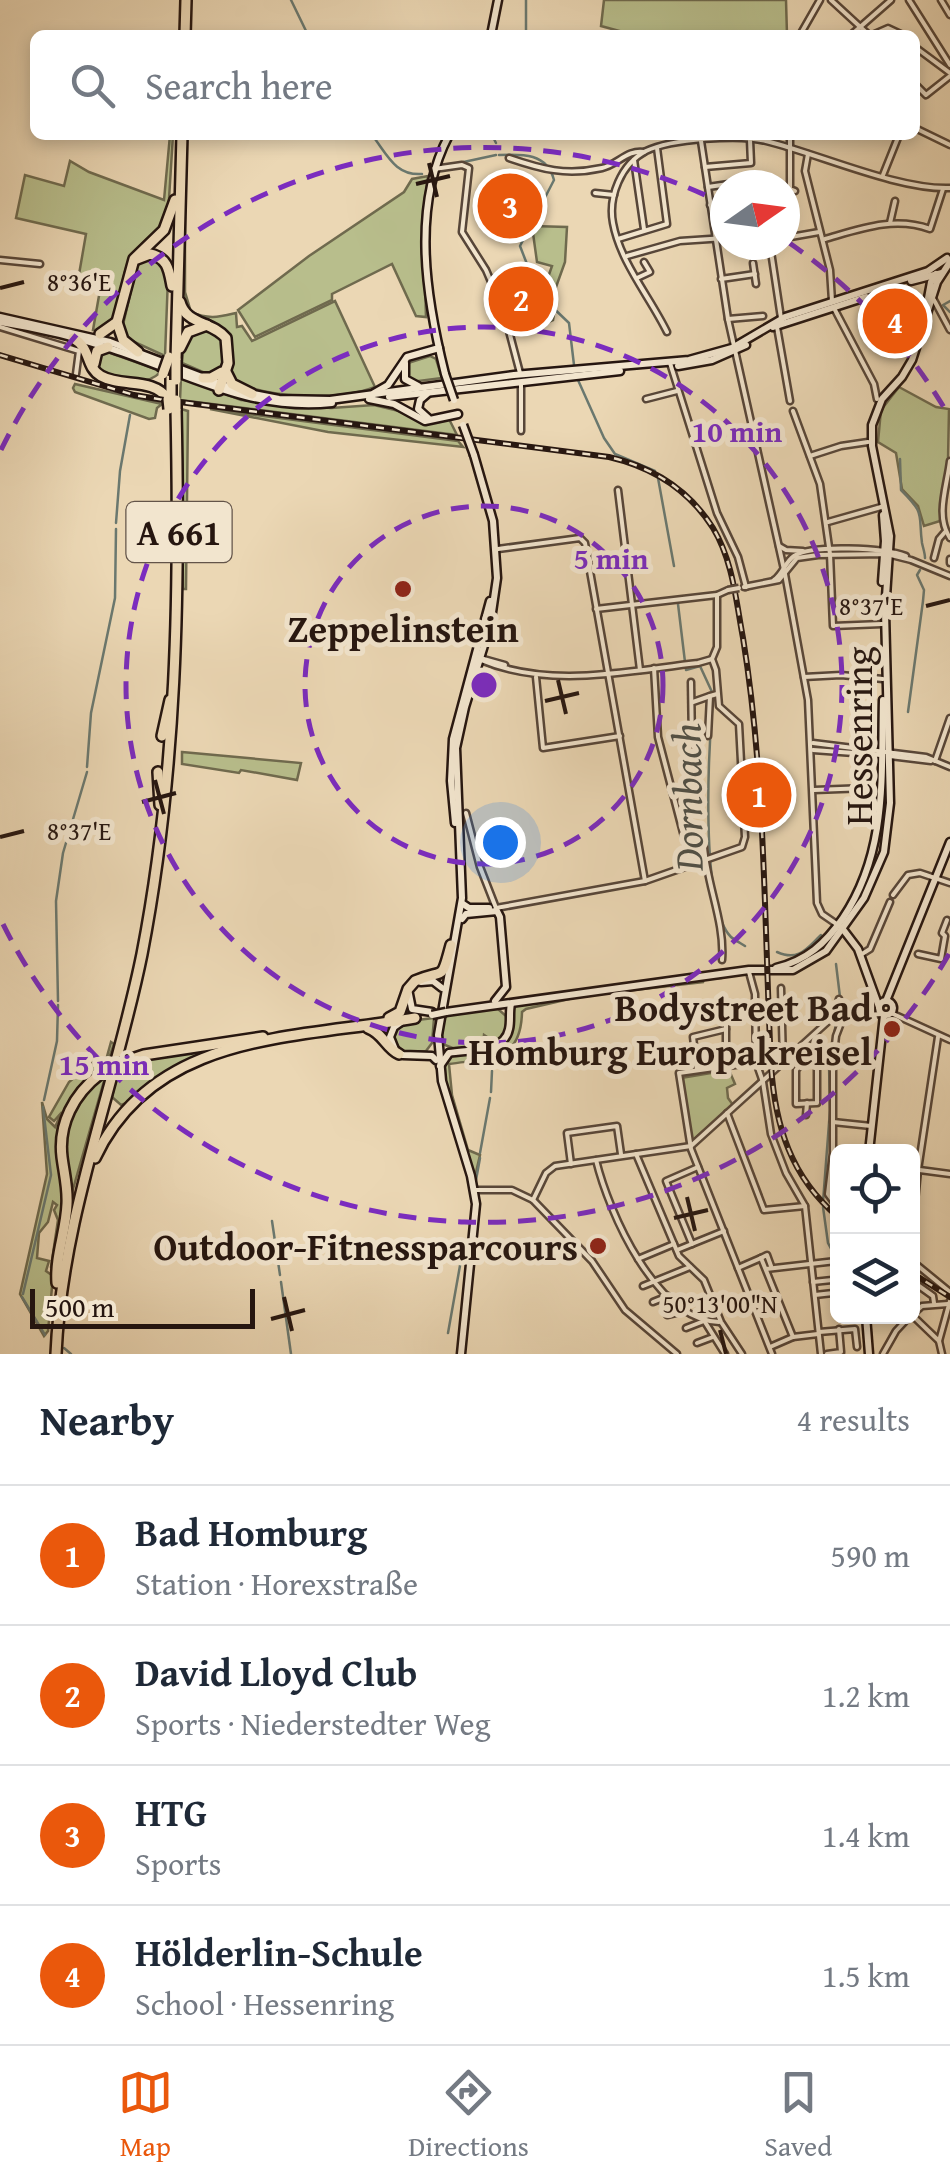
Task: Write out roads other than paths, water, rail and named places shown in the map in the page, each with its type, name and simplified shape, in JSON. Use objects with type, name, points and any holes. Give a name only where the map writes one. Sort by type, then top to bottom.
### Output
[{"type":"highway","points":[[183,30],[184,0]]},
{"type":"highway","name":"A 661","points":[[173,367],[174,200],[179,140]]},
{"type":"highway","name":"A 661","points":[[54,1354],[57,1283],[69,1216],[129,991],[160,804],[170,700],[174,564],[172,404],[179,140]]},
{"type":"highway","name":"A 661","points":[[132,266],[139,252],[166,226],[174,200]]},
{"type":"highway","points":[[100,334],[117,322],[132,266],[146,254],[159,256],[168,266],[184,314],[224,334],[228,353],[220,387]]},
{"type":"highway","points":[[117,322],[123,340],[138,352]]},
{"type":"highway","points":[[145,385],[173,367],[188,332],[210,325]]},
{"type":"highway","points":[[77,336],[96,371],[105,377],[159,389],[172,404]]},
{"type":"highway","points":[[96,371],[96,354],[108,347]]},
{"type":"highway","points":[[203,378],[224,372]]},
{"type":"highway","points":[[224,372],[232,384],[252,394]]},
{"type":"highway","name":"A 661","points":[[54,1354],[63,1274],[80,1192],[134,993],[160,850],[170,760],[179,604],[172,404]]},
{"type":"highway","points":[[162,736],[170,700]]},
{"type":"highway","points":[[170,760],[173,772]]},
{"type":"highway","points":[[158,772],[160,804]]},
{"type":"highway","points":[[160,850],[172,809]]},
{"type":"highway","points":[[382,1020],[400,1012],[414,981],[440,974],[452,949]]},
{"type":"highway","points":[[57,1283],[68,1203],[63,1131],[79,1094],[100,1074],[144,1055],[355,1028],[426,1014]]},
{"type":"highway","points":[[80,1192],[112,1126],[148,1088],[200,1058],[261,1040],[426,1014]]},
{"type":"highway","points":[[355,1028],[372,1029],[399,1054]]},
{"type":"street","points":[[491,30],[498,0]]},
{"type":"street","points":[[803,30],[820,0]]},
{"type":"street","points":[[832,0],[864,30]]},
{"type":"street","points":[[856,30],[891,0]]},
{"type":"street","points":[[909,0],[950,64]]},
{"type":"street","points":[[940,0],[950,15]]},
{"type":"street","points":[[920,52],[950,74],[928,94],[920,90]]},
{"type":"street","points":[[920,130],[950,145]]},
{"type":"street","points":[[420,1054],[431,1048],[435,1036],[462,898],[456,748],[495,598],[495,549],[488,513],[474,455],[446,374],[431,298],[427,204],[434,169],[447,140]]},
{"type":"street","points":[[668,332],[618,240],[612,215],[614,196],[621,177],[644,152],[726,140]]},
{"type":"street","points":[[705,167],[752,162],[750,140]]},
{"type":"street","points":[[754,140],[922,187],[950,188]]},
{"type":"street","points":[[790,140],[790,170]]},
{"type":"street","points":[[883,175],[897,140]]},
{"type":"street","points":[[702,141],[710,204]]},
{"type":"street","points":[[618,240],[668,224],[657,148]]},
{"type":"street","points":[[509,158],[552,171],[603,168],[635,151],[644,152]]},
{"type":"street","points":[[808,154],[805,171],[830,270],[833,306],[874,384],[876,400]]},
{"type":"street","points":[[634,160],[644,229]]},
{"type":"street","points":[[434,169],[462,165],[469,168],[462,232],[486,270],[514,340],[521,377],[521,430]]},
{"type":"street","points":[[823,240],[890,223],[908,222],[930,229],[943,189]]},
{"type":"street","points":[[595,193],[614,196]]},
{"type":"street","points":[[890,223],[895,201]]},
{"type":"street","points":[[800,235],[820,232]]},
{"type":"street","points":[[627,256],[672,242],[710,238]]},
{"type":"street","points":[[77,336],[266,402],[304,405],[521,377],[699,364],[736,349],[777,322],[919,277],[949,258]]},
{"type":"street","name":"Hessenring","points":[[886,754],[882,624],[889,553],[868,442],[870,415],[876,400],[906,362],[936,280],[949,258]]},
{"type":"street","points":[[0,260],[40,264]]},
{"type":"street","points":[[719,260],[804,676],[813,747],[817,903],[831,934]]},
{"type":"street","points":[[771,260],[790,401]]},
{"type":"street","points":[[637,278],[650,272],[644,262]]},
{"type":"street","points":[[753,263],[756,284]]},
{"type":"street","points":[[722,279],[755,274]]},
{"type":"street","points":[[919,277],[936,280]]},
{"type":"street","name":"Hessenring","points":[[770,970],[809,956],[852,916],[887,836],[885,624],[889,553],[872,446],[874,417],[882,399],[906,371],[933,312],[936,280]]},
{"type":"street","points":[[933,312],[950,330]]},
{"type":"street","points":[[728,319],[764,316]]},
{"type":"street","points":[[0,322],[138,352],[220,387],[252,394],[305,400],[369,397],[394,404],[425,421],[458,411]]},
{"type":"street","points":[[0,322],[79,352],[76,374]]},
{"type":"street","points":[[77,336],[100,334]]},
{"type":"street","points":[[428,390],[408,382],[404,365],[415,356],[440,351]]},
{"type":"street","points":[[369,397],[388,385],[407,357],[440,351]]},
{"type":"street","points":[[670,365],[718,516],[736,554],[742,587]]},
{"type":"street","points":[[874,384],[884,390]]},
{"type":"street","points":[[428,390],[418,404],[423,416],[432,418],[458,411]]},
{"type":"street","points":[[646,399],[678,391]]},
{"type":"street","points":[[793,411],[810,456],[826,522],[834,626],[882,624]]},
{"type":"street","points":[[810,456],[868,442]]},
{"type":"street","points":[[950,462],[942,515],[950,538]]},
{"type":"street","points":[[618,490],[640,670]]},
{"type":"street","points":[[826,522],[881,507]]},
{"type":"street","points":[[934,558],[946,532]]},
{"type":"street","points":[[495,549],[582,539],[586,546],[645,881]]},
{"type":"street","points":[[778,544],[784,550],[830,553]]},
{"type":"street","points":[[783,578],[792,557],[808,551]]},
{"type":"street","points":[[874,552],[889,553]]},
{"type":"street","points":[[596,609],[717,595],[783,578],[799,556],[830,553],[889,553],[950,576]]},
{"type":"street","points":[[452,949],[463,916],[498,913],[520,904],[645,881],[739,849],[745,837],[738,722],[721,710],[712,659],[718,640],[717,595]]},
{"type":"street","points":[[480,657],[536,675],[578,677],[712,659]]},
{"type":"street","points":[[461,1354],[476,1193],[438,1061],[458,909],[452,739],[462,697],[480,657]]},
{"type":"street","points":[[475,676],[492,662]]},
{"type":"street","points":[[654,668],[658,737],[686,844],[704,847],[710,858],[723,938],[722,960]]},
{"type":"street","points":[[804,676],[842,674],[883,680]]},
{"type":"street","points":[[536,675],[542,748],[620,736]]},
{"type":"street","points":[[691,682],[692,744]]},
{"type":"street","points":[[692,702],[717,694]]},
{"type":"street","points":[[691,734],[708,736],[710,696]]},
{"type":"street","points":[[936,761],[950,718]]},
{"type":"street","points":[[813,747],[936,761],[950,767]]},
{"type":"street","points":[[873,752],[893,760],[901,756]]},
{"type":"street","points":[[814,790],[867,788]]},
{"type":"street","points":[[466,812],[498,913],[506,983],[504,994],[496,1001]]},
{"type":"street","points":[[870,1144],[886,1008],[912,953],[950,842]]},
{"type":"street","points":[[893,895],[908,875],[920,873],[950,883]]},
{"type":"street","name":"Hessenring","points":[[770,970],[797,969],[820,956],[833,943],[870,876]]},
{"type":"street","points":[[462,898],[467,907],[498,913]]},
{"type":"street","points":[[860,955],[870,949],[890,902]]},
{"type":"street","points":[[852,916],[853,940]]},
{"type":"street","points":[[826,918],[853,940],[886,1008],[950,1040]]},
{"type":"street","points":[[912,953],[941,960],[946,920]]},
{"type":"street","points":[[833,943],[853,940]]},
{"type":"street","points":[[438,1061],[420,1054],[399,1054],[390,1041],[393,1029],[398,1023],[426,1014],[496,1001],[770,970]]},
{"type":"street","points":[[745,972],[755,990],[756,1062],[771,1134],[786,1173],[805,1206],[824,1354],[841,1352],[839,1329]]},
{"type":"street","points":[[426,1014],[409,1005],[412,988],[426,981],[442,988]]},
{"type":"street","points":[[506,983],[516,1000]]},
{"type":"street","points":[[781,988],[783,1060]]},
{"type":"street","points":[[831,1144],[839,999]]},
{"type":"street","points":[[444,1010],[516,1000]]},
{"type":"street","points":[[438,1061],[456,1051],[498,1045],[508,1034],[510,1006],[516,1000]]},
{"type":"street","points":[[481,1006],[499,1007],[510,1019]]},
{"type":"street","points":[[533,1200],[548,1170],[691,1146],[783,1060],[838,1016],[870,1015],[886,1008]]},
{"type":"street","points":[[444,1010],[442,1043],[456,1051]]},
{"type":"street","points":[[726,1018],[726,1067]]},
{"type":"street","points":[[696,1070],[693,1036],[726,1029]]},
{"type":"street","points":[[435,1036],[444,1098],[476,1193],[474,1226]]},
{"type":"street","points":[[919,1144],[938,1037]]},
{"type":"street","points":[[792,1053],[802,1064]]},
{"type":"street","points":[[756,1062],[679,1073],[691,1146],[772,1354]]},
{"type":"street","points":[[802,1064],[817,1064],[817,1103],[796,1104],[796,1070],[802,1064]]},
{"type":"street","points":[[806,1104],[806,1115]]},
{"type":"street","points":[[727,1113],[764,1210],[805,1206]]},
{"type":"street","points":[[833,1122],[871,1126]]},
{"type":"street","points":[[571,1164],[567,1133],[616,1126],[621,1156]]},
{"type":"street","points":[[636,1154],[676,1247],[704,1280],[722,1322],[742,1354]]},
{"type":"street","points":[[596,1160],[638,1259],[668,1296],[704,1322],[725,1354]]},
{"type":"street","points":[[830,1165],[830,1197]]},
{"type":"street","points":[[692,1244],[666,1182],[698,1167]]},
{"type":"street","points":[[920,1170],[950,1174]]},
{"type":"street","points":[[476,1193],[496,1190]]},
{"type":"street","points":[[476,1193],[516,1191],[533,1200],[592,1261],[625,1310],[677,1354]]},
{"type":"street","points":[[714,1206],[722,1202]]},
{"type":"street","points":[[638,1259],[724,1231]]},
{"type":"street","points":[[738,1268],[761,1258],[768,1267],[793,1337]]},
{"type":"street","points":[[768,1267],[830,1261]]},
{"type":"street","points":[[643,1286],[691,1267]]},
{"type":"street","points":[[920,1268],[950,1292]]},
{"type":"street","points":[[813,1282],[830,1280]]},
{"type":"street","points":[[920,1287],[932,1296],[934,1303]]},
{"type":"street","points":[[814,1295],[830,1294]]},
{"type":"street","points":[[653,1302],[668,1296]]},
{"type":"street","points":[[920,1308],[949,1304],[938,1341]]},
{"type":"street","points":[[667,1315],[684,1311]]},
{"type":"street","points":[[686,1328],[722,1322]]},
{"type":"street","points":[[920,1323],[938,1341],[942,1354]]},
{"type":"street","points":[[867,1324],[870,1354]]},
{"type":"street","points":[[883,1354],[902,1324]]},
{"type":"street","points":[[770,1347],[793,1337],[855,1328],[857,1346]]},
{"type":"street","points":[[698,1343],[713,1337]]},
{"type":"waterway","points":[[291,0],[306,30]]},
{"type":"waterway","points":[[526,0],[526,30]]},
{"type":"waterway","points":[[376,140],[398,168],[422,174]]},
{"type":"waterway","points":[[459,163],[496,155]]},
{"type":"waterway","name":"Dornbach","points":[[499,155],[525,155],[540,160],[551,171],[554,180],[520,246],[546,301],[569,323],[574,365]]},
{"type":"waterway","points":[[950,301],[943,305],[950,312]]},
{"type":"waterway","name":"Dornbach","points":[[578,380],[615,454],[655,471]]},
{"type":"waterway","points":[[116,523],[130,415]]},
{"type":"waterway","points":[[900,459],[901,490],[919,515],[925,558]]},
{"type":"waterway","name":"Dornbach","points":[[658,478],[674,566]]},
{"type":"waterway","points":[[87,767],[91,713],[115,598],[116,529]]},
{"type":"waterway","points":[[908,712],[924,590],[917,575],[920,570]]},
{"type":"waterway","name":"Dornbach","points":[[678,604],[685,662]]},
{"type":"waterway","name":"Dornbach","points":[[686,667],[700,666],[712,692]]},
{"type":"waterway","name":"Dornbach","points":[[713,697],[709,823],[714,893],[731,937],[745,946]]},
{"type":"waterway","points":[[58,1001],[56,901],[63,853],[87,772]]},
{"type":"waterway","name":"Dornbach","points":[[777,952],[797,954],[821,935]]},
{"type":"waterway","name":"Dornbach","points":[[836,964],[840,997]]},
{"type":"waterway","points":[[44,1100],[57,1041],[58,1005]]},
{"type":"waterway","name":"Dornbach","points":[[823,1202],[829,1065],[839,1005]]},
{"type":"waterway","points":[[491,1092],[492,1071]]},
{"type":"waterway","points":[[480,1153],[490,1098]]},
{"type":"waterway","points":[[23,1294],[51,1175],[43,1107]]},
{"type":"waterway","points":[[476,1180],[480,1158]]},
{"type":"waterway","name":"Dornbach","points":[[823,1207],[830,1247]]},
{"type":"waterway","points":[[272,1221],[280,1275]]},
{"type":"waterway","points":[[448,1333],[461,1260]]},
{"type":"waterway","points":[[281,1282],[291,1354]]},
{"type":"waterway","points":[[22,1297],[45,1335]]},
{"type":"waterway","points":[[64,1348],[71,1354]]},
{"type":"railway","points":[[0,355],[134,395],[609,457],[654,474],[693,502],[713,528],[729,568],[751,691],[760,798],[771,1065],[777,1109],[797,1167],[830,1209]]},
{"type":"railway","points":[[920,1278],[950,1297]]},
{"type":"place","name":"HTG","points":[[510,206]]},
{"type":"place","name":"David Lloyd Club","points":[[521,299]]},
{"type":"place","name":"Hölderlin-Schule","points":[[895,321]]},
{"type":"place","name":"Zeppelinstein","points":[[403,589]]},
{"type":"place","name":"Bad Homburg","points":[[759,795]]},
{"type":"place","name":"Bodystreet Bad Homburg Europakreisel","points":[[892,1029]]},
{"type":"place","name":"Outdoor-Fitnessparcours","points":[[598,1246]]}]
